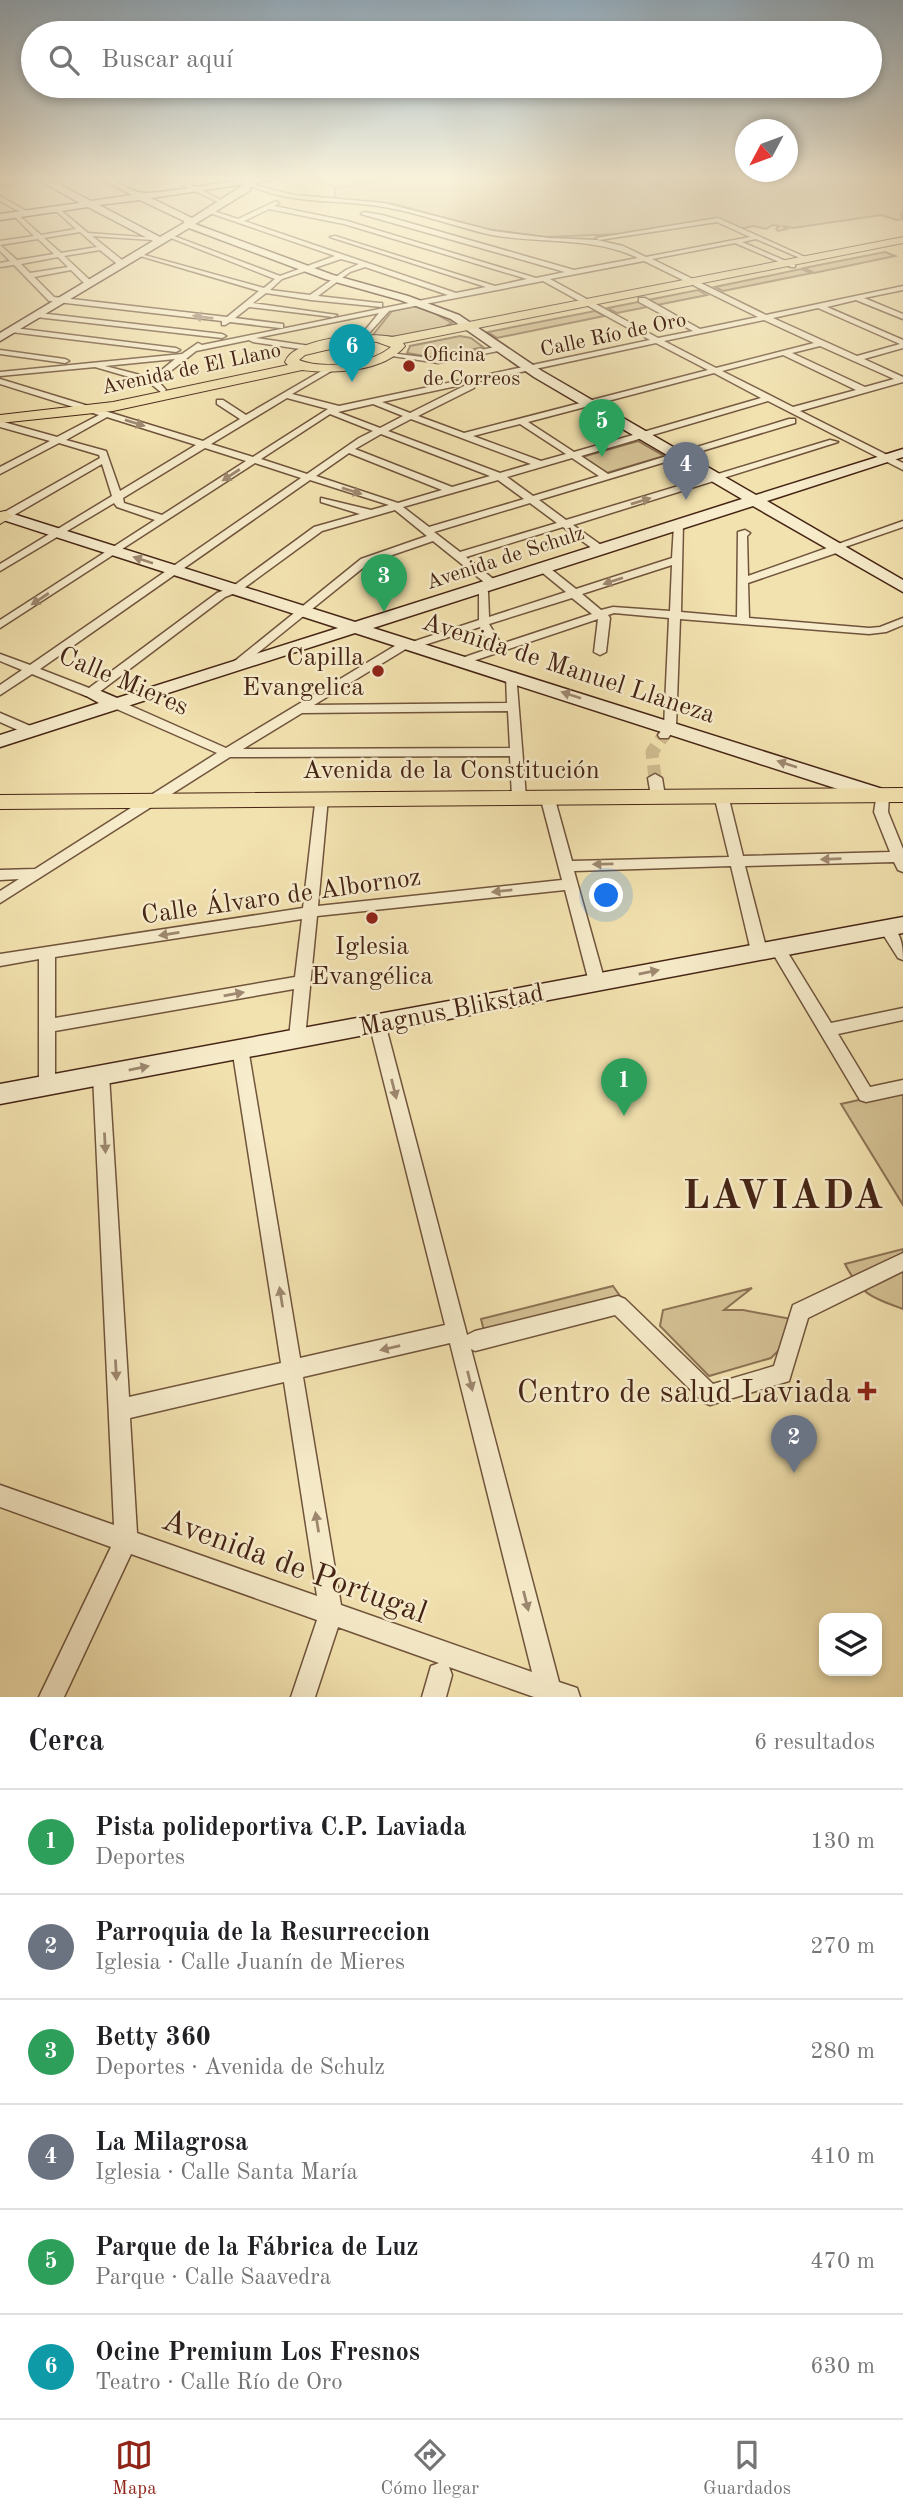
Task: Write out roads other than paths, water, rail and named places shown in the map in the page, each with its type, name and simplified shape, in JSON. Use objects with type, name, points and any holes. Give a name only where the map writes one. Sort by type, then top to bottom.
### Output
[{"type":"main road","points":[[394,347],[362,339],[297,354],[295,364],[330,368],[394,347],[471,328],[838,255]]},
{"type":"main road","name":"Avenida de El Llano","points":[[100,412],[100,404],[157,386],[295,364]]},
{"type":"main road","name":"Avenida de El Llano","points":[[3,423],[100,412],[295,364]]},
{"type":"main road","name":"Avenida de la Constitución","points":[[0,802],[519,797],[656,787],[720,795],[892,796]]},
{"type":"street","points":[[8,255],[52,299],[295,328]]},
{"type":"street","points":[[0,265],[57,255]]},
{"type":"street","points":[[58,255],[90,284]]},
{"type":"street","points":[[112,255],[124,264]]},
{"type":"street","points":[[0,338],[137,255]]},
{"type":"street","points":[[143,255],[265,290],[390,308]]},
{"type":"street","points":[[212,255],[280,278]]},
{"type":"street","points":[[267,255],[446,313],[530,369],[674,457],[754,500],[903,587]]},
{"type":"street","points":[[334,255],[458,295]]},
{"type":"street","points":[[311,298],[336,279],[363,265],[393,255]]},
{"type":"street","points":[[395,255],[496,288]]},
{"type":"street","points":[[455,255],[541,280],[592,304],[658,342],[769,398],[833,442]]},
{"type":"street","points":[[422,284],[506,255]]},
{"type":"street","points":[[514,255],[576,273]]},
{"type":"street","points":[[640,255],[766,318],[902,380]]},
{"type":"street","points":[[0,374],[189,352],[418,302],[669,255]]},
{"type":"street","points":[[767,255],[790,265]]},
{"type":"street","points":[[798,255],[802,257]]},
{"type":"street","points":[[0,352],[88,364],[157,386],[189,352],[280,278],[339,257]]},
{"type":"street","points":[[28,276],[73,268]]},
{"type":"street","name":"Calle Río de Oro","points":[[333,410],[903,288]]},
{"type":"street","points":[[894,290],[903,293]]},
{"type":"street","points":[[857,298],[903,317]]},
{"type":"street","points":[[642,300],[697,330]]},
{"type":"street","points":[[247,305],[347,317]]},
{"type":"street","points":[[819,306],[903,345]]},
{"type":"street","points":[[362,339],[390,308]]},
{"type":"street","points":[[39,315],[314,349]]},
{"type":"street","points":[[14,330],[189,352]]},
{"type":"street","points":[[463,436],[821,343]]},
{"type":"street","points":[[856,359],[903,345]]},
{"type":"street","points":[[394,347],[438,361],[500,348]]},
{"type":"street","points":[[785,353],[864,390]]},
{"type":"street","points":[[0,568],[330,368]]},
{"type":"street","points":[[0,691],[349,450],[379,431],[494,377]]},
{"type":"street","points":[[235,666],[365,561],[504,508],[674,457],[864,390],[902,380]]},
{"type":"street","points":[[0,381],[255,459],[396,506],[458,556],[488,588],[483,621],[498,649]]},
{"type":"street","points":[[454,385],[464,390]]},
{"type":"street","points":[[439,388],[442,393],[452,396]]},
{"type":"street","points":[[289,396],[333,410],[379,431],[500,477],[597,547]]},
{"type":"street","points":[[90,693],[221,595],[236,589],[318,529],[769,398]]},
{"type":"street","points":[[220,401],[247,420]]},
{"type":"street","points":[[756,402],[846,438],[903,467]]},
{"type":"street","points":[[377,403],[539,464]]},
{"type":"street","points":[[0,625],[333,410]]},
{"type":"street","points":[[0,471],[58,440],[100,412]]},
{"type":"street","points":[[521,421],[607,477]]},
{"type":"street","points":[[0,432],[3,423],[103,453],[120,505],[163,519]]},
{"type":"street","points":[[458,556],[846,438]]},
{"type":"street","points":[[349,450],[451,490]]},
{"type":"street","name":"Avenida de Schulz","points":[[0,741],[488,588],[903,453]]},
{"type":"street","points":[[2,517],[105,459]]},
{"type":"street","points":[[324,500],[371,513]]},
{"type":"street","name":"Avenida de Manuel Llaneza","points":[[2,517],[512,676],[667,731],[892,796]]},
{"type":"street","points":[[742,581],[903,524]]},
{"type":"street","points":[[667,731],[679,525]]},
{"type":"street","points":[[743,620],[742,581],[747,533]]},
{"type":"street","points":[[0,898],[227,753],[410,644],[678,560]]},
{"type":"street","points":[[543,568],[604,618],[600,652]]},
{"type":"street","points":[[463,661],[613,610],[869,631],[881,630],[903,621]]},
{"type":"street","name":"Calle Mieres","points":[[0,657],[227,753]]},
{"type":"street","points":[[512,676],[519,797]]},
{"type":"street","points":[[299,709],[513,707]]},
{"type":"street","points":[[0,718],[31,731]]},
{"type":"street","points":[[227,753],[516,752]]},
{"type":"street","points":[[720,795],[759,951]]},
{"type":"street","points":[[547,796],[597,982]]},
{"type":"street","points":[[565,866],[737,861],[901,862],[881,811],[892,796]]},
{"type":"street","points":[[297,1038],[321,798]]},
{"type":"street","points":[[0,875],[37,874]]},
{"type":"street","name":"Calle Álvaro de Albornoz","points":[[0,960],[309,912],[570,884]]},
{"type":"street","points":[[894,927],[903,954]]},
{"type":"street","name":"Magnus Blikstad","points":[[0,1094],[894,927]]},
{"type":"street","points":[[47,954],[47,1085]]},
{"type":"street","points":[[783,957],[866,1095],[903,1087]]},
{"type":"street","points":[[46,1026],[302,982]]},
{"type":"street","points":[[827,1030],[903,1014]]},
{"type":"street","points":[[377,1023],[466,1336],[558,1694]]},
{"type":"street","points":[[240,1048],[331,1613],[303,1697]]},
{"type":"street","points":[[51,1697],[126,1540],[101,1075]]},
{"type":"street","points":[[118,1410],[618,1305],[710,1395],[782,1374],[800,1312],[903,1262]]},
{"type":"street","name":"Avenida de Portugal","points":[[0,1496],[558,1694]]},
{"type":"tunnel","points":[[655,778],[652,752],[664,735]]},
{"type":"place","name":"Oficina de Correos","points":[[409,366]]},
{"type":"place","name":"Ocine Premium Los Fresnos","points":[[352,382]]},
{"type":"place","name":"Parque de la Fábrica de Luz","points":[[602,457]]},
{"type":"place","name":"La Milagrosa","points":[[686,500]]},
{"type":"place","name":"Betty 360","points":[[384,612]]},
{"type":"place","name":"Capilla Evangelica","points":[[378,671]]},
{"type":"place","name":"Iglesia Evangélica","points":[[372,918]]},
{"type":"place","name":"Pista polideportiva C.P. Laviada","points":[[624,1116]]},
{"type":"place","name":"Centro de salud Laviada","points":[[867,1391]]},
{"type":"place","name":"Parroquia de la Resurreccion","points":[[794,1473]]},
{"type":"district","name":"LAVIADA","points":[[784,1194]]}]
